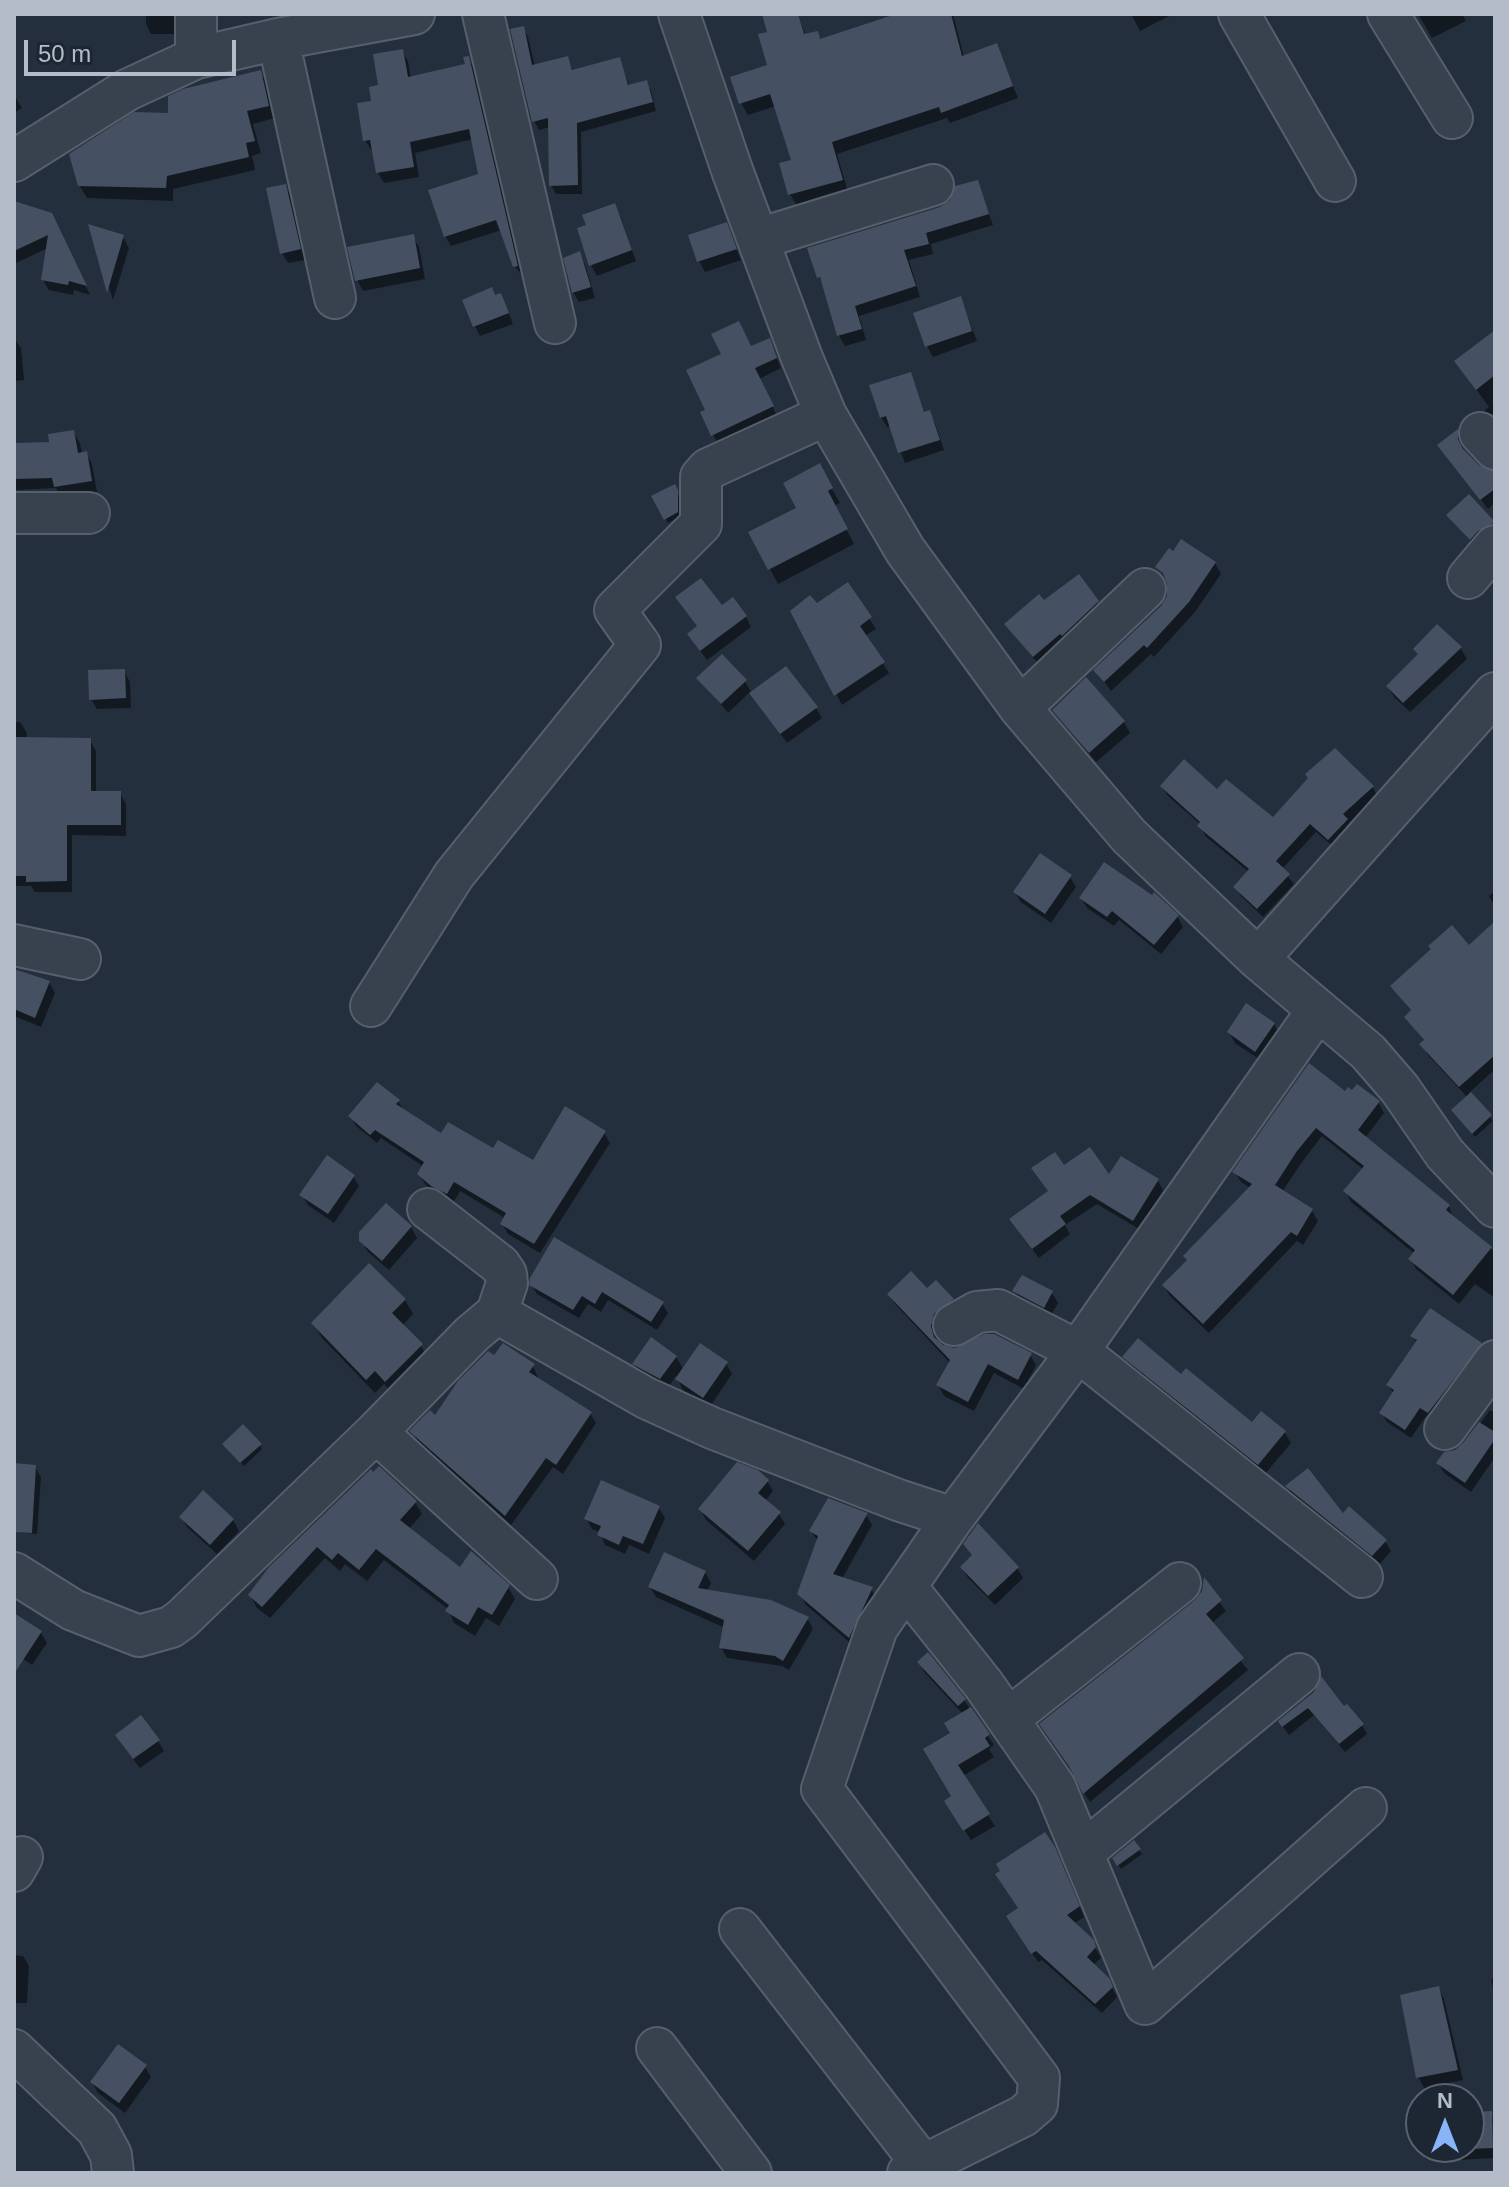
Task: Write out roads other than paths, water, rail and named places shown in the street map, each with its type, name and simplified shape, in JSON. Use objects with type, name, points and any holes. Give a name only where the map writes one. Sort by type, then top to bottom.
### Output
[{"type":"street","points":[[196,14],[196,58]]},
{"type":"street","points":[[14,161],[127,90],[196,58],[278,39],[414,14]]},
{"type":"street","points":[[483,14],[555,323]]},
{"type":"street","points":[[679,14],[758,239],[826,415],[905,550],[1020,708],[1129,836],[1258,959],[1368,1052],[1400,1089],[1445,1154],[1495,1207]]},
{"type":"street","points":[[1239,14],[1335,181]]},
{"type":"street","points":[[1388,14],[1452,118]]},
{"type":"street","points":[[278,39],[335,298]]},
{"type":"street","points":[[758,239],[933,185]]},
{"type":"street","points":[[371,1006],[454,875],[640,645],[615,610],[701,524],[701,477],[708,469],[826,415]]},
{"type":"street","points":[[14,513],[89,513]]},
{"type":"street","points":[[1468,578],[1495,546]]},
{"type":"street","points":[[1020,708],[1145,589]]},
{"type":"street","points":[[1258,959],[1495,693]]},
{"type":"street","points":[[14,945],[80,959]]},
{"type":"street","points":[[740,1929],[915,2169],[1023,2116],[1037,2104],[1039,2078],[822,1789],[877,1628],[953,1518],[1078,1351],[1318,1010]]},
{"type":"street","points":[[14,1573],[73,1610],[139,1636],[171,1627],[497,1313],[507,1283],[506,1274],[500,1265],[428,1209]]},
{"type":"street","points":[[954,1325],[977,1312],[998,1310],[1078,1351],[1362,1577]]},
{"type":"street","points":[[497,1313],[646,1398],[712,1428],[953,1518]]},
{"type":"street","points":[[1445,1429],[1495,1361]]},
{"type":"street","points":[[376,1432],[537,1579]]},
{"type":"street","points":[[1008,1719],[1180,1583]]},
{"type":"street","points":[[906,1587],[984,1685],[1055,1787],[1145,2004],[1366,1808]]},
{"type":"street","points":[[1082,1853],[1299,1674]]},
{"type":"street","points":[[657,2048],[751,2173]]},
{"type":"street","points":[[14,2050],[97,2129],[111,2155],[113,2173]]}]
